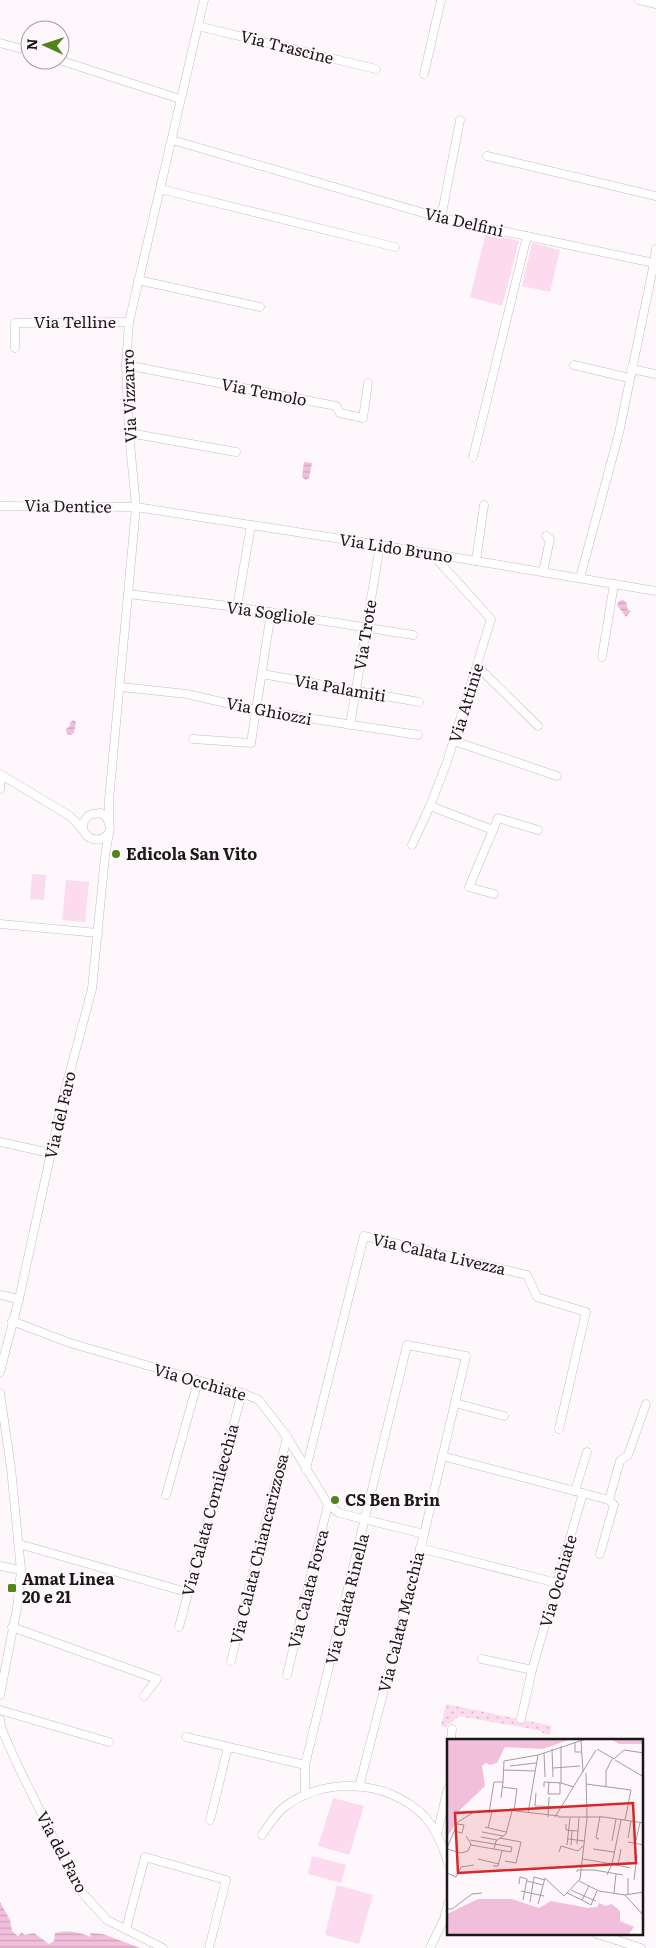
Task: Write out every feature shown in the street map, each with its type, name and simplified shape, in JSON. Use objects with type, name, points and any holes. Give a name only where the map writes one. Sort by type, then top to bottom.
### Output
[{"type":"street","name":"Via Vizzarro","points":[[107,835],[109,831],[109,800],[121,688],[136,507],[129,433],[126,365],[129,322],[204,0]]},
{"type":"street","points":[[424,74],[441,0]]},
{"type":"street","points":[[639,0],[656,4]]},
{"type":"street","name":"Via Trascine","points":[[198,26],[376,68]]},
{"type":"street","points":[[0,42],[20,47]]},
{"type":"street","points":[[70,64],[180,99]]},
{"type":"street","points":[[440,218],[460,120]]},
{"type":"street","name":"Via Delfini","points":[[172,140],[440,218],[655,263]]},
{"type":"street","points":[[487,156],[656,196]]},
{"type":"street","points":[[160,188],[395,247]]},
{"type":"street","points":[[473,457],[526,236]]},
{"type":"street","points":[[580,578],[618,433],[655,263],[656,249]]},
{"type":"street","points":[[138,280],[260,307]]},
{"type":"street","name":"Via Telline","points":[[15,348],[15,323],[129,322]]},
{"type":"street","name":"Via Temolo","points":[[126,365],[336,406],[340,413],[363,418],[368,382]]},
{"type":"street","points":[[574,365],[629,378]]},
{"type":"street","points":[[631,369],[656,374]]},
{"type":"street","points":[[129,433],[236,452]]},
{"type":"street","points":[[476,561],[484,505]]},
{"type":"street","name":"Via Dentice","points":[[0,506],[136,507]]},
{"type":"street","name":"Via Lido Bruno","points":[[136,507],[380,544],[656,591]]},
{"type":"street","points":[[237,607],[251,525]]},
{"type":"street","points":[[543,572],[550,539],[546,536]]},
{"type":"street","name":"Via Trote","points":[[350,725],[380,544]]},
{"type":"street","name":"Via Attinie","points":[[412,845],[430,806],[454,741],[492,619],[432,554]]},
{"type":"street","points":[[602,657],[614,584]]},
{"type":"street","name":"Via Sogliole","points":[[128,594],[237,607],[413,635]]},
{"type":"street","points":[[193,739],[251,743],[271,612]]},
{"type":"street","points":[[477,666],[538,726]]},
{"type":"street","name":"Via Palamiti","points":[[262,674],[419,702]]},
{"type":"street","name":"Via Ghiozzi","points":[[121,688],[187,694],[256,710],[418,735]]},
{"type":"street","points":[[454,741],[557,776]]},
{"type":"street","points":[[0,788],[1,774],[70,816],[87,836],[95,840],[105,856]]},
{"type":"street","name":"Via Vizzarro","points":[[100,813],[109,800]]},
{"type":"street","points":[[430,806],[493,830]]},
{"type":"street","points":[[83,830],[83,823],[92,814],[100,813],[109,822]]},
{"type":"street","points":[[70,816],[87,817]]},
{"type":"street","points":[[494,894],[469,887],[498,818],[538,830]]},
{"type":"street","points":[[95,840],[100,840],[107,835]]},
{"type":"street","name":"Via del Faro","points":[[0,1372],[19,1299],[63,1098],[92,989],[107,835]]},
{"type":"street","points":[[0,924],[98,933]]},
{"type":"street","points":[[0,1142],[50,1153]]},
{"type":"street","name":"Via Calata Livezza","points":[[306,1469],[364,1236],[527,1275],[537,1296],[586,1312],[559,1429]]},
{"type":"street","points":[[0,1295],[19,1299]]},
{"type":"street","name":"Via Occhiate","points":[[12,1321],[70,1343],[242,1393],[259,1400],[287,1437],[328,1504],[339,1513],[424,1534]]},
{"type":"street","name":"Via Calata Macchia","points":[[359,1787],[424,1534],[466,1356],[407,1345]]},
{"type":"street","name":"Via Calata Rinella","points":[[306,1794],[304,1765],[366,1520],[407,1345]]},
{"type":"street","points":[[166,1495],[198,1381]]},
{"type":"street","points":[[0,1393],[2,1422],[11,1468],[21,1570],[17,1608],[0,1696]]},
{"type":"street","name":"Via Calata Cornilecchia","points":[[179,1627],[242,1393]]},
{"type":"street","points":[[455,1403],[504,1416]]},
{"type":"street","points":[[609,1500],[620,1462],[628,1455],[646,1404]]},
{"type":"street","name":"Via Calata Chiancarizzosa","points":[[230,1661],[287,1437]]},
{"type":"street","points":[[579,1492],[587,1452]]},
{"type":"street","points":[[442,1456],[609,1500],[614,1506],[600,1554]]},
{"type":"street","name":"Via Occhiate","points":[[521,1720],[532,1670],[557,1583],[579,1492]]},
{"type":"street","name":"Via Calata Forca","points":[[287,1675],[328,1504]]},
{"type":"street","points":[[19,1544],[183,1591]]},
{"type":"street","points":[[420,1548],[557,1583]]},
{"type":"street","points":[[0,1566],[21,1570]]},
{"type":"street","points":[[12,1627],[157,1679],[144,1696]]},
{"type":"street","points":[[482,1659],[532,1670]]},
{"type":"street","points":[[0,1710],[109,1742]]},
{"type":"street","name":"Via del Faro","points":[[0,1720],[2,1730],[17,1764],[78,1888],[106,1920],[163,1948]]},
{"type":"street","points":[[451,1739],[452,1729]]},
{"type":"street","points":[[186,1737],[304,1765]]},
{"type":"street","points":[[210,1820],[228,1748]]},
{"type":"street","points":[[262,1835],[282,1809],[306,1794],[335,1787],[359,1787],[382,1792],[408,1804],[423,1816],[437,1834],[447,1860]]},
{"type":"street","points":[[437,1834],[445,1812],[447,1796]]},
{"type":"street","points":[[126,1929],[145,1857],[226,1880],[209,1948]]},
{"type":"street","points":[[430,1948],[444,1919],[447,1907]]},
{"type":"street","points":[[614,1937],[641,1948]]},
{"type":"shaded area","points":[[486,233],[519,241],[502,306],[470,297]]},
{"type":"shaded area","points":[[532,243],[560,250],[550,292],[522,286]]},
{"type":"shaded area","points":[[304,462],[312,463],[309,478],[306,480],[302,477]]},
{"type":"shaded area","points":[[623,600],[626,602],[628,610],[631,611],[626,617],[617,605],[619,601]]},
{"type":"shaded area","points":[[73,720],[76,722],[74,733],[70,735],[67,734],[66,729]]},
{"type":"shaded area","points":[[32,874],[46,875],[44,900],[30,899]]},
{"type":"shaded area","points":[[66,880],[89,882],[85,922],[62,920]]},
{"type":"shaded area","points":[[446,1704],[552,1726],[550,1735],[542,1733],[542,1731],[459,1716],[446,1727],[441,1726]]},
{"type":"shaded area","points":[[333,1798],[364,1806],[349,1855],[318,1846]]},
{"type":"shaded area","points":[[312,1856],[346,1865],[341,1883],[308,1874]]},
{"type":"shaded area","points":[[337,1885],[373,1895],[359,1944],[325,1935]]},
{"type":"shaded area","points":[[0,1902],[10,1920],[12,1931],[18,1936],[22,1932],[24,1935],[34,1933],[49,1944],[54,1941],[55,1933],[60,1932],[73,1932],[91,1937],[90,1933],[103,1934],[140,1948],[0,1948]]},
{"type":"place","name":"Edicola San Vito","points":[[116,854]]},
{"type":"place","name":"CS Ben Brin","points":[[335,1500]]},
{"type":"place","name":"Amat Linea 20 e 21","points":[[12,1588]]}]
